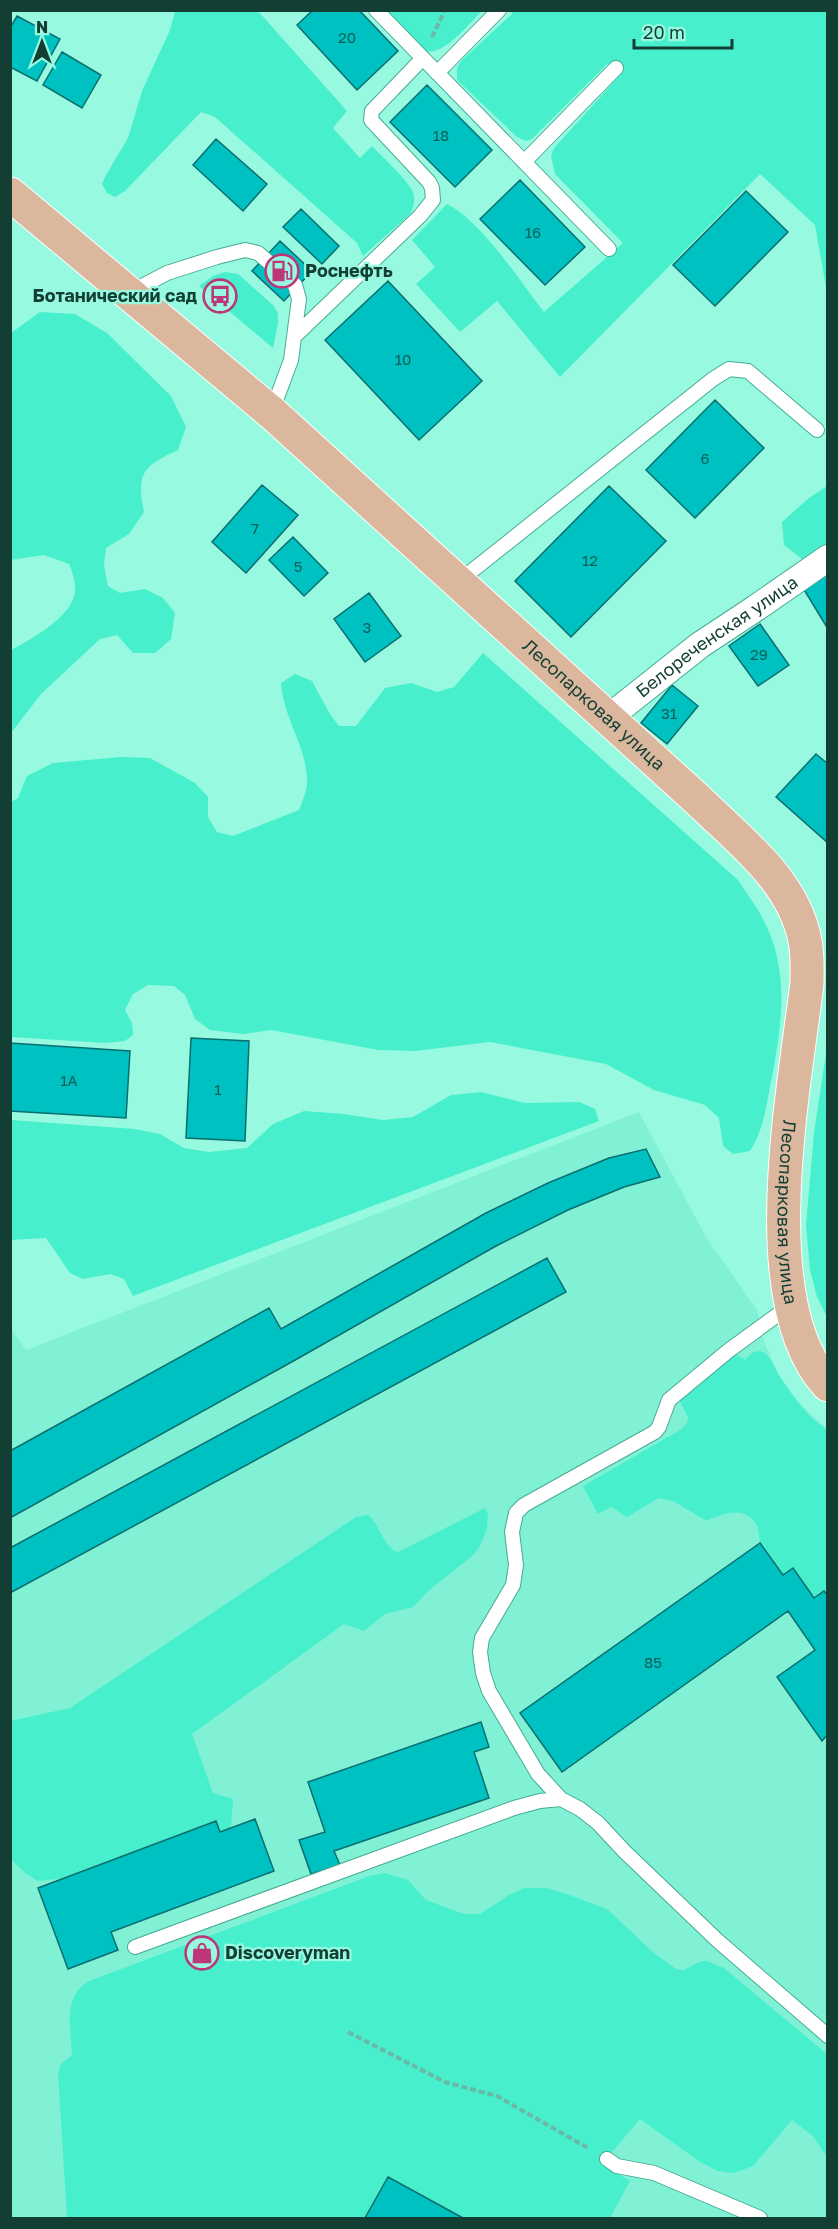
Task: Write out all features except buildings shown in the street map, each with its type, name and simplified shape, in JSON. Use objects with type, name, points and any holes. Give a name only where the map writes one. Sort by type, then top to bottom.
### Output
[{"type":"main road","name":"Лесопарковая улица","points":[[10,194],[272,413],[698,800],[782,885],[800,922],[805,941],[807,983],[783,1189],[787,1281],[791,1305],[804,1347],[828,1385]]},
{"type":"street","name":"Белореченская улица","points":[[608,718],[700,645],[828,558]]},
{"type":"lane","points":[[376,10],[609,249]]},
{"type":"lane","points":[[438,74],[499,10]]},
{"type":"lane","points":[[295,336],[420,216],[433,200],[429,182],[371,120],[370,116],[372,111],[423,58]]},
{"type":"lane","points":[[524,162],[616,68]]},
{"type":"lane","points":[[129,293],[167,273],[217,257],[245,250],[258,253],[295,285],[300,299],[291,360],[272,413]]},
{"type":"lane","points":[[459,582],[713,379],[729,369],[748,371],[817,430]]},
{"type":"lane","points":[[791,1305],[728,1351],[669,1400],[655,1432],[524,1505],[516,1513],[512,1532],[516,1565],[513,1585],[482,1638],[480,1652],[489,1691],[538,1774],[561,1799],[580,1809],[598,1823],[718,1941],[828,2036]]},
{"type":"lane","points":[[135,1947],[514,1808],[540,1801],[561,1799]]},
{"type":"lane","points":[[607,2159],[617,2166],[654,2173],[760,2218]]},
{"type":"path","points":[[348,2031],[445,2082],[497,2096],[607,2159]]},
{"type":"shaded area","points":[[175,11],[258,11],[347,111],[333,128],[360,158],[372,146],[408,183],[414,195],[414,205],[410,214],[363,256],[357,243],[215,117],[201,112],[125,191],[115,197],[107,193],[102,184],[128,138],[142,91],[170,30]]},
{"type":"shaded area","points":[[385,11],[482,11],[463,31],[440,49],[432,52],[424,51]]},
{"type":"shaded area","points":[[511,11],[827,11],[827,293],[815,225],[760,174],[560,377],[497,301],[460,332],[416,284],[435,267],[412,240],[447,204],[460,212],[486,238],[544,312],[623,243],[555,174],[551,156],[554,148],[623,72],[607,64],[532,139],[526,141],[517,137],[457,80],[457,68],[461,61],[512,14]]},
{"type":"shaded area","points":[[225,272],[238,274],[274,306],[278,314],[278,323],[273,348],[199,286],[213,276]]},
{"type":"shaded area","points":[[40,312],[75,314],[107,333],[171,396],[186,427],[178,450],[157,461],[145,472],[141,488],[144,512],[129,534],[106,548],[104,565],[108,586],[120,593],[145,589],[163,598],[175,613],[171,639],[155,653],[133,653],[117,635],[100,639],[41,694],[11,733],[11,650],[38,635],[56,621],[70,605],[75,592],[69,564],[44,555],[11,560],[11,333]]},
{"type":"shaded area","points":[[827,486],[827,552],[806,562],[784,545],[782,522],[809,498]]},
{"type":"shaded area","points":[[483,653],[738,880],[760,914],[772,938],[777,958],[781,1017],[776,1057],[764,1116],[750,1151],[733,1154],[723,1146],[719,1118],[705,1105],[654,1090],[606,1064],[490,1042],[415,1051],[378,1050],[271,1030],[244,1034],[210,1030],[195,1019],[185,995],[174,986],[148,985],[133,994],[125,1010],[132,1023],[133,1035],[125,1041],[106,1043],[11,1037],[11,802],[18,798],[27,776],[53,763],[121,757],[150,758],[195,783],[208,797],[208,817],[217,832],[233,836],[299,810],[305,793],[307,783],[304,758],[286,708],[281,683],[295,674],[312,681],[339,726],[356,726],[385,688],[411,683],[437,692],[454,687]]},
{"type":"shaded area","points":[[827,1046],[827,1317],[817,1297],[810,1270],[806,1225],[814,1133]]},
{"type":"shaded area","points":[[481,1092],[525,1103],[579,1102],[595,1109],[599,1121],[133,1296],[124,1279],[110,1274],[83,1279],[70,1273],[46,1238],[11,1240],[11,1120],[135,1129],[160,1134],[184,1148],[209,1152],[247,1148],[273,1124],[304,1111],[383,1120],[413,1117],[451,1095]]},
{"type":"shaded area","points":[[639,1112],[706,1237],[757,1310],[765,1344],[779,1375],[799,1403],[827,1429],[827,2218],[11,2218],[10,1327],[26,1350]]},
{"type":"shaded area","points":[[761,1351],[770,1359],[801,1406],[827,1429],[827,1596],[823,1591],[814,1598],[793,1568],[783,1575],[763,1548],[757,1526],[747,1515],[734,1513],[720,1515],[707,1521],[673,1501],[659,1498],[627,1517],[611,1507],[598,1514],[583,1486],[680,1430],[687,1423],[688,1417],[678,1398],[731,1355],[737,1355],[745,1360],[753,1352]]},
{"type":"shaded area","points":[[485,1508],[488,1514],[487,1529],[479,1548],[428,1591],[413,1607],[385,1614],[364,1631],[344,1624],[192,1734],[213,1793],[233,1799],[231,1828],[220,1832],[216,1821],[66,1878],[38,1881],[25,1873],[11,1859],[10,1721],[70,1708],[356,1517],[368,1515],[389,1545],[398,1552]]},
{"type":"shaded area","points":[[385,1873],[408,1880],[426,1900],[464,1914],[480,1914],[524,1888],[546,1888],[564,1893],[607,1909],[654,1953],[676,1969],[684,1970],[701,1961],[724,1968],[827,2054],[827,2157],[813,2136],[792,2120],[753,2166],[734,2173],[718,2171],[700,2162],[640,2119],[602,2164],[630,2181],[610,2218],[463,2218],[388,2178],[365,2218],[67,2218],[58,2073],[61,2064],[72,2055],[71,2004],[80,1988],[89,1981],[369,1876]]},
{"type":"place","name":"Роснефть","points":[[282,271]]},
{"type":"place","name":"Ботанический сад","points":[[220,296]]},
{"type":"place","name":"Discoveryman","points":[[202,1953]]}]
